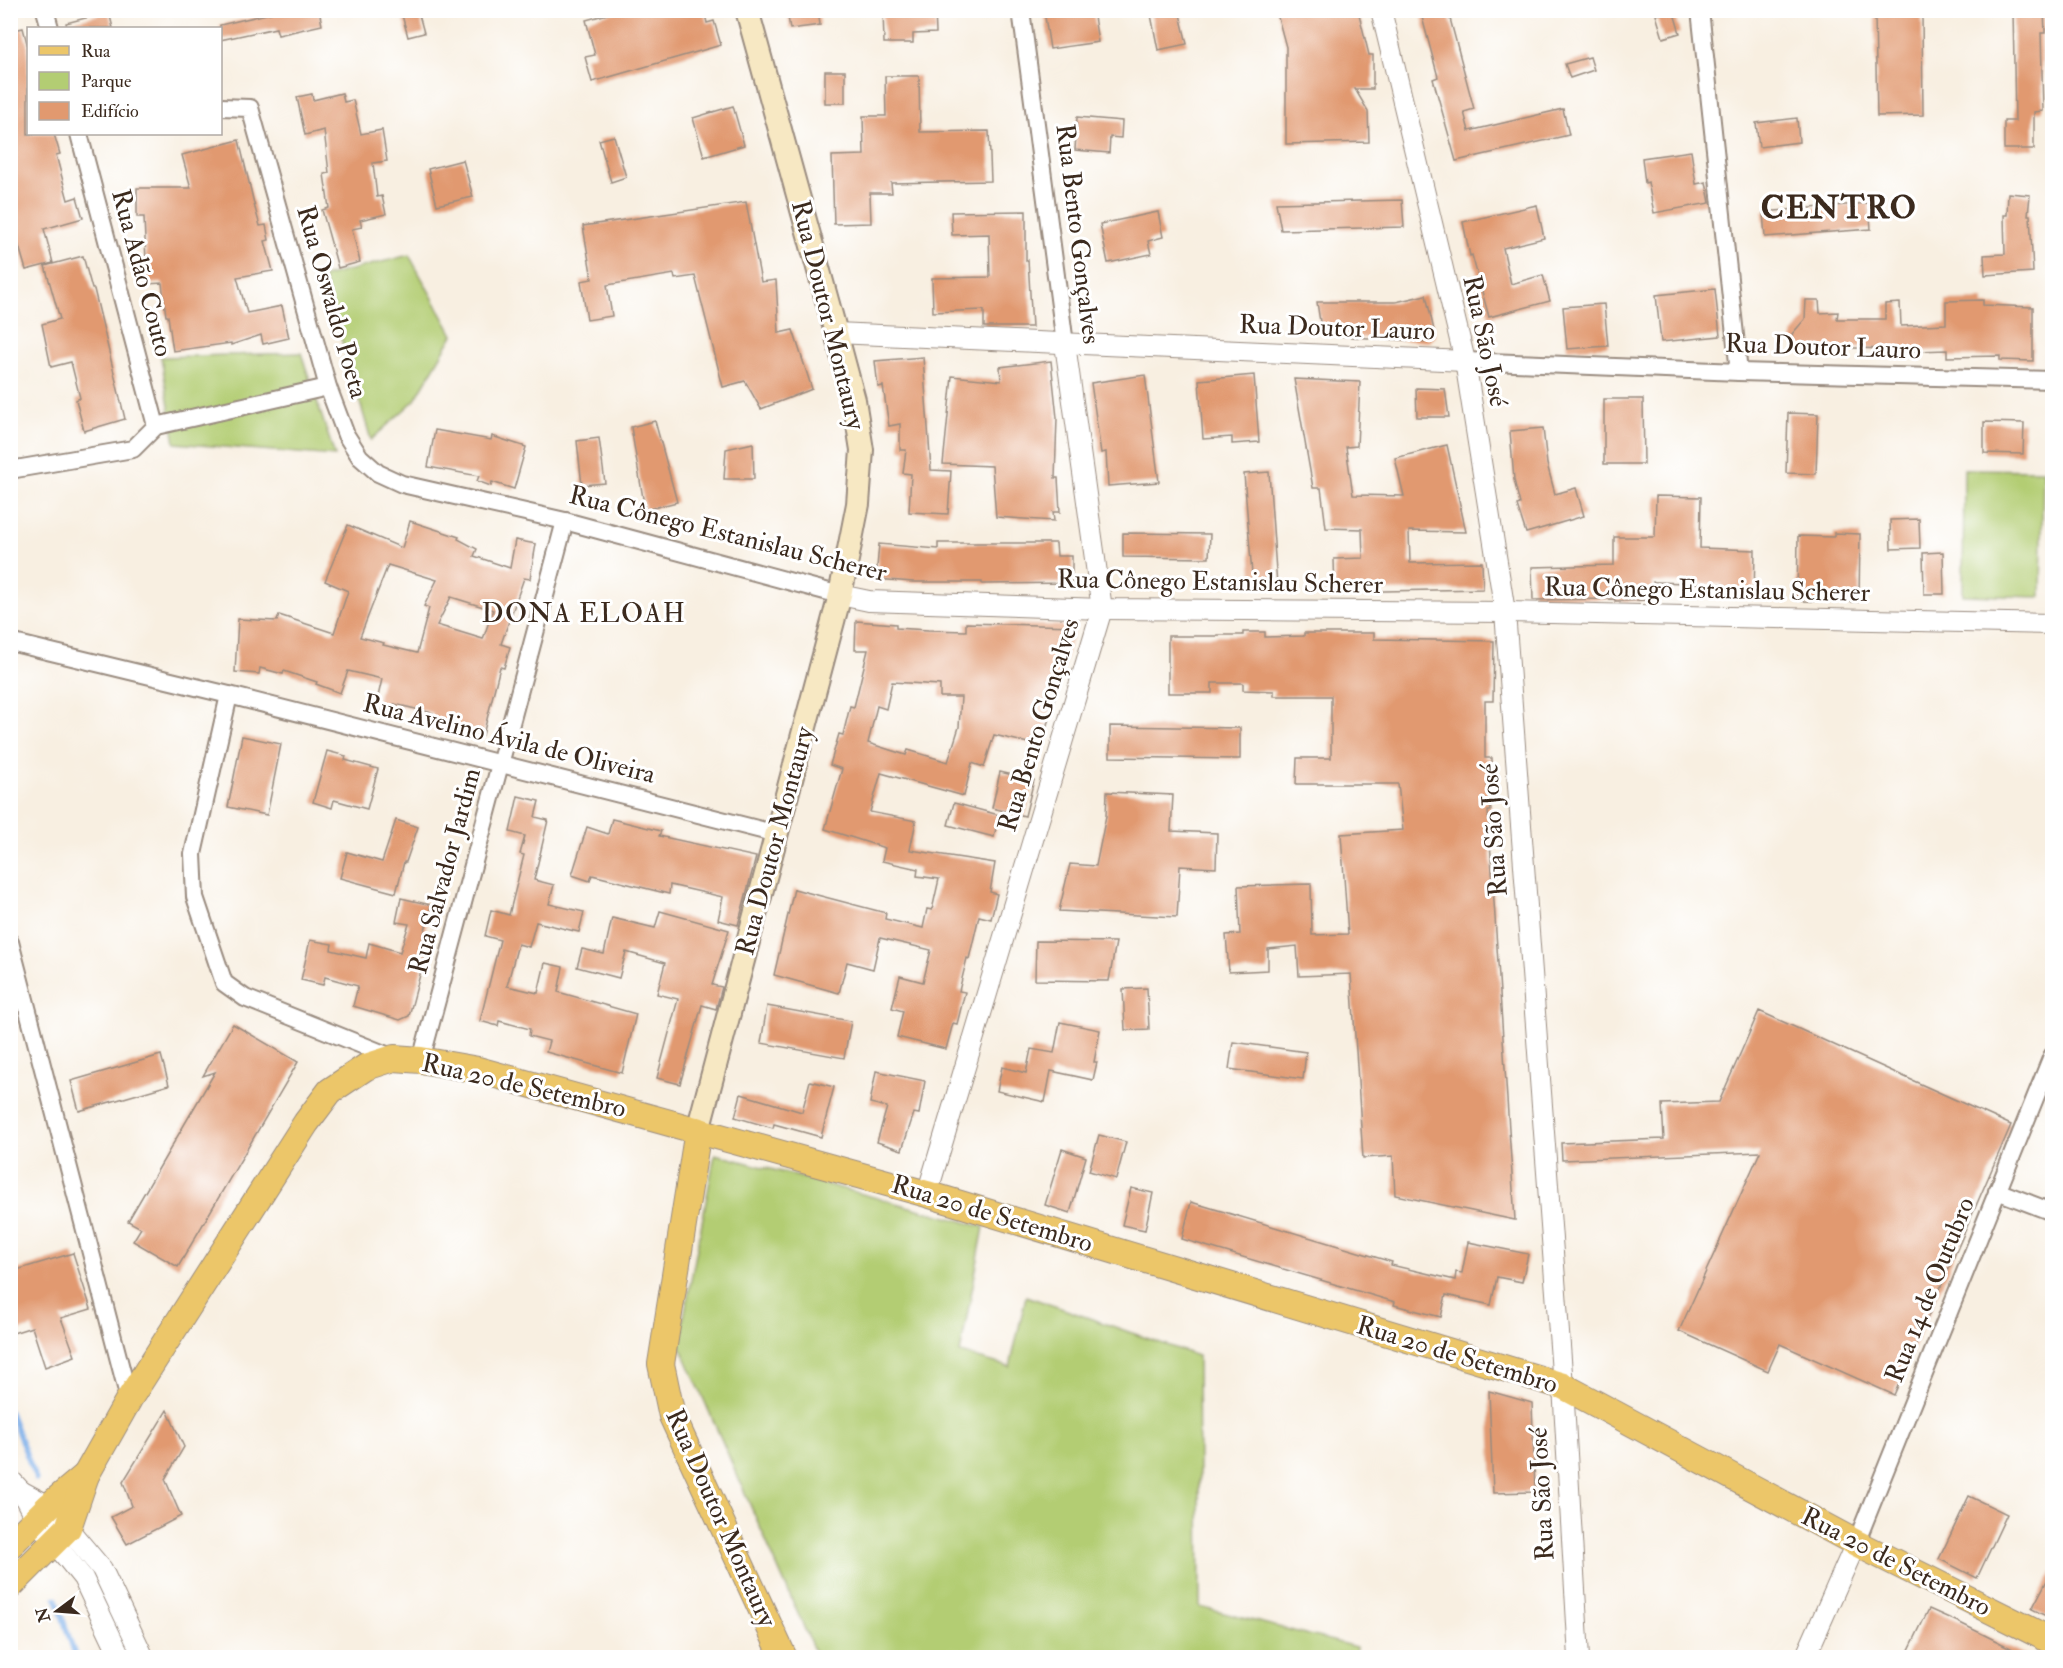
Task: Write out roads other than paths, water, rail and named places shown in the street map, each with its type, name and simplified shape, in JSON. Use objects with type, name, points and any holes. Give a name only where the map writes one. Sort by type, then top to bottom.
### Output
[{"type":"main road","name":"Rua Doutor Montaury","points":[[747,10],[854,400],[862,450],[858,504],[840,595],[698,1130],[661,1364],[672,1416],[784,1658]]},
{"type":"main road","name":"Rua 20 de Setembro","points":[[61,1535],[86,1475],[129,1399],[306,1123],[330,1091],[366,1067],[394,1058],[421,1060],[478,1070],[927,1194],[1563,1386],[1856,1543],[2052,1641]]},
{"type":"main road","name":"Rua 20 de Setembro","points":[[10,1545],[42,1513],[86,1475]]},
{"type":"main road","points":[[10,1586],[61,1535]]},
{"type":"street","points":[[45,10],[50,27]]},
{"type":"street","name":"Rua Bento Gonçalves","points":[[927,1194],[1102,609],[1021,10]]},
{"type":"street","name":"Rua São José","points":[[1381,10],[1465,361],[1505,612],[1563,1386],[1579,1658]]},
{"type":"street","points":[[1700,10],[1739,372]]},
{"type":"street","name":"Rua Oswaldo Poeta","points":[[222,107],[250,108],[328,387],[346,435],[360,457],[378,473],[402,484]]},
{"type":"street","name":"Rua Adão Couto","points":[[79,135],[156,426]]},
{"type":"street","name":"Rua Doutor Lauro","points":[[836,333],[1739,372],[2052,380]]},
{"type":"street","points":[[10,471],[134,449],[156,426],[328,387]]},
{"type":"street","name":"Rua Cônego Estanislau Scherer","points":[[402,484],[565,521],[869,602],[1102,609],[1505,612],[2052,624]]},
{"type":"street","name":"Rua Salvador Jardim","points":[[421,1060],[565,521]]},
{"type":"street","name":"Rua Avelino Ávila de Oliveira","points":[[10,642],[500,762],[777,834]]},
{"type":"street","points":[[229,695],[193,854],[195,897],[224,982],[245,998],[394,1058]]},
{"type":"street","points":[[10,942],[129,1399]]},
{"type":"street","name":"Rua 14 de Outubro","points":[[1856,1543],[2052,1056]]},
{"type":"street","points":[[1997,1191],[2052,1212]]},
{"type":"street","points":[[16,1485],[61,1535],[102,1569],[144,1658]]},
{"type":"street","points":[[61,1535],[121,1658]]},
{"type":"street","points":[[1805,1658],[1856,1543]]},
{"type":"waterway","points":[[10,1412],[36,1479]]},
{"type":"waterway","points":[[56,1598],[76,1658]]},
{"type":"district","name":"CENTRO","points":[[1839,208]]},
{"type":"district","name":"DONA ELOAH","points":[[584,613]]}]
